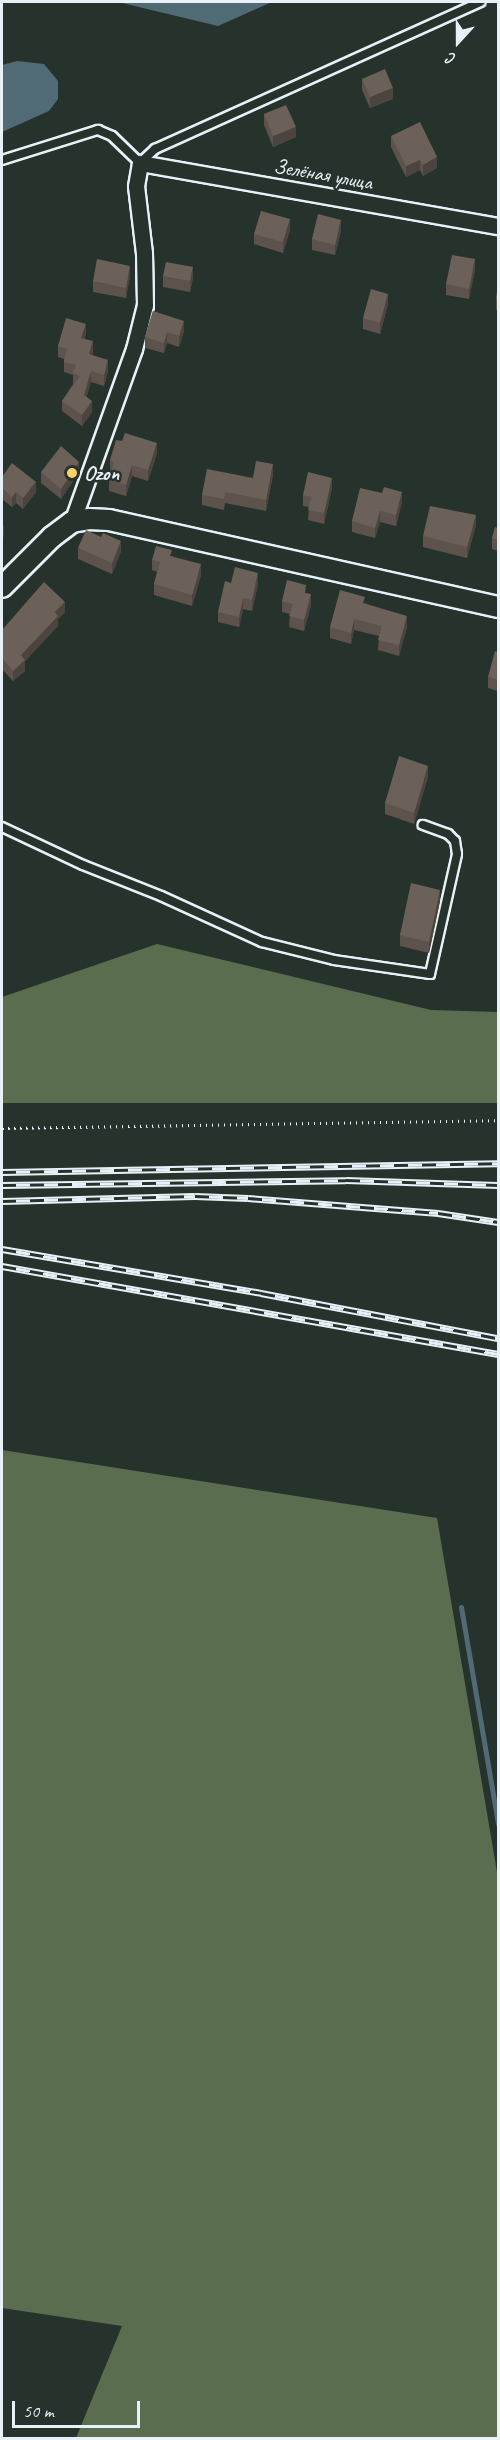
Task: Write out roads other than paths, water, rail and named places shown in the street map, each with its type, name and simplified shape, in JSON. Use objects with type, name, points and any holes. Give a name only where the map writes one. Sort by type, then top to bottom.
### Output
[{"type":"street","name":"Зелёная улица","points":[[140,163],[498,226]]},
{"type":"street","points":[[72,522],[134,349],[145,305],[144,253],[136,186],[140,163]]},
{"type":"street","points":[[2,587],[52,537],[72,522],[89,519],[109,520],[498,607]]},
{"type":"lane","points":[[2,160],[98,130],[112,136],[140,163],[155,149],[480,2]]},
{"type":"lane","points":[[2,827],[82,865],[161,896],[262,942],[334,960],[430,974],[457,855],[455,841],[448,834],[423,825]]},
{"type":"water","points":[[118,2],[272,2],[218,26]]},
{"type":"water","points":[[17,61],[44,64],[58,81],[58,99],[49,111],[2,132],[2,65]]},
{"type":"waterway","points":[[461,1607],[498,1824]]},
{"type":"railway","points":[[2,1172],[498,1163]]},
{"type":"railway","points":[[2,1185],[346,1180],[498,1185]]},
{"type":"railway","points":[[2,1201],[195,1196],[248,1198],[438,1213],[498,1222]]},
{"type":"railway","points":[[2,1249],[261,1293],[498,1338]]},
{"type":"railway","points":[[2,1266],[498,1354]]},
{"type":"place","name":"Ozon","points":[[72,473]]}]
